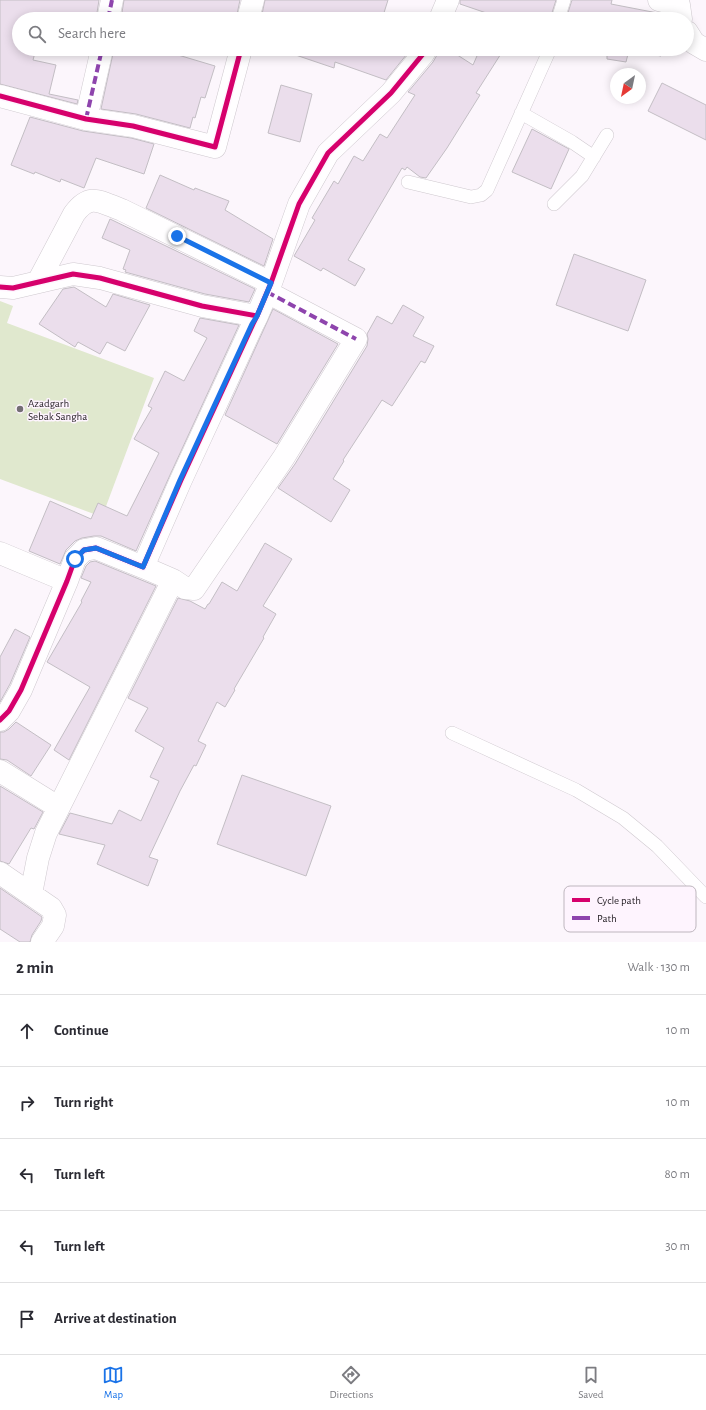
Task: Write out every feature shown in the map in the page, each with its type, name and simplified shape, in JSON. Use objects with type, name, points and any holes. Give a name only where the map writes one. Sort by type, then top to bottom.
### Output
[{"type":"street","points":[[109,12],[112,0]]},
{"type":"street","points":[[250,12],[253,0]]},
{"type":"street","points":[[443,12],[448,0]]},
{"type":"street","points":[[694,43],[706,50]]},
{"type":"street","points":[[86,119],[100,56]]},
{"type":"street","points":[[0,96],[86,119],[134,126],[215,147],[239,56]]},
{"type":"street","points":[[143,567],[180,480],[257,316],[269,288],[299,204],[328,153],[391,94],[421,56]]},
{"type":"street","points":[[0,720],[9,711],[20,690],[75,559],[84,550],[96,548],[173,580],[185,588],[194,590],[284,458],[356,339],[269,288],[122,210],[102,202],[90,200],[81,205],[74,214],[38,282]]},
{"type":"street","points":[[0,287],[13,288],[73,274],[100,278],[202,306],[257,316]]},
{"type":"street","points":[[0,553],[67,581]]},
{"type":"street","points":[[31,894],[38,858],[46,832],[173,580]]},
{"type":"street","points":[[0,770],[58,807]]},
{"type":"street","points":[[0,873],[51,908],[55,915],[53,926],[42,942]]},
{"type":"lane","points":[[560,12],[564,0]]},
{"type":"lane","points":[[408,182],[471,197],[480,195],[487,190],[520,113],[547,56]]},
{"type":"lane","points":[[520,113],[594,156]]},
{"type":"lane","points":[[554,204],[582,176],[607,135]]},
{"type":"lane","points":[[452,733],[576,790],[623,818],[657,846],[695,886]]},
{"type":"lane","points":[[696,887],[706,897]]},
{"type":"green space","points":[[0,301],[13,306],[7,323],[154,378],[102,517],[0,479]]},
{"type":"building","points":[[0,0],[99,0],[97,12],[12,12],[12,56],[34,56],[33,60],[56,65],[49,94],[78,100],[77,104],[0,84]]},
{"type":"building","points":[[124,0],[240,0],[237,12],[122,12]]},
{"type":"building","points":[[265,0],[388,0],[384,12],[262,12]]},
{"type":"building","points":[[460,0],[556,0],[552,12],[483,12],[460,4]]},
{"type":"building","points":[[572,0],[612,0],[611,4],[652,12],[568,12]]},
{"type":"building","points":[[112,56],[181,56],[215,66],[205,98],[201,97],[195,118],[193,117],[190,128],[136,114],[101,109]]},
{"type":"building","points":[[299,56],[405,56],[386,80],[335,62],[334,68]]},
{"type":"building","points":[[436,56],[459,56],[473,65],[477,56],[500,56],[476,93],[480,95],[447,148],[426,178],[420,177],[407,167],[405,170],[402,168],[348,260],[365,269],[355,286],[323,268],[321,271],[294,256],[315,220],[312,218],[334,181],[338,184],[354,156],[363,161],[380,134],[387,138],[415,95],[408,92]]},
{"type":"building","points":[[607,56],[628,56],[626,62],[607,59]]},
{"type":"building","points":[[662,83],[706,105],[706,140],[648,111]]},
{"type":"building","points":[[281,85],[312,94],[300,142],[268,133]]},
{"type":"building","points":[[30,117],[83,131],[131,138],[154,144],[144,174],[96,158],[84,188],[61,179],[60,182],[35,172],[34,174],[11,165]]},
{"type":"building","points":[[532,129],[569,149],[551,189],[512,172]]},
{"type":"building","points":[[160,175],[194,190],[195,188],[229,201],[225,210],[273,239],[264,266],[146,208]]},
{"type":"building","points":[[110,219],[255,289],[249,302],[205,294],[125,272],[126,270],[123,269],[130,250],[102,238]]},
{"type":"building","points":[[574,254],[646,280],[628,331],[556,305]]},
{"type":"building","points":[[74,287],[106,307],[113,294],[150,305],[125,351],[107,342],[100,354],[78,342],[75,347],[39,324],[63,289]]},
{"type":"building","points":[[403,305],[424,317],[413,336],[434,346],[425,363],[421,361],[392,406],[382,400],[343,460],[344,461],[333,479],[350,490],[331,522],[278,488],[295,464],[367,346],[367,334],[377,316],[392,324]]},
{"type":"building","points":[[273,309],[338,344],[277,444],[225,415]]},
{"type":"building","points":[[200,318],[239,325],[136,551],[101,536],[94,536],[75,541],[66,550],[60,564],[29,551],[50,501],[91,519],[98,503],[127,516],[159,453],[134,439],[152,408],[148,406],[165,371],[184,381],[207,338],[194,331]]},
{"type":"building","points":[[265,543],[292,559],[263,606],[276,614],[225,707],[217,702],[198,741],[206,745],[196,766],[194,765],[180,791],[149,857],[158,860],[148,886],[97,864],[105,845],[59,834],[70,813],[112,824],[119,810],[141,821],[159,781],[150,777],[164,748],[135,731],[148,708],[128,698],[178,598],[190,601],[205,609],[222,582],[237,591]]},
{"type":"building","points":[[95,561],[156,586],[69,760],[54,750],[90,687],[47,662],[82,602],[81,601],[91,582],[81,578],[86,566],[90,562]]},
{"type":"building","points":[[15,629],[30,637],[10,684],[0,702],[0,657]]},
{"type":"building","points":[[16,722],[51,745],[31,776],[7,760],[0,759],[0,732],[4,732],[9,729]]},
{"type":"building","points":[[242,775],[331,806],[306,876],[217,844]]},
{"type":"building","points":[[0,786],[43,812],[34,829],[31,828],[9,864],[0,861]]},
{"type":"building","points":[[0,888],[42,917],[32,935],[30,942],[20,942],[0,929]]},
{"type":"marked path","points":[[109,12],[112,0]]},
{"type":"marked path","points":[[86,119],[100,56]]},
{"type":"marked path","points":[[267,292],[356,339]]},
{"type":"cycle path","points":[[0,96],[86,119],[133,126],[215,147],[239,56]]},
{"type":"cycle path","points":[[0,720],[9,711],[21,690],[75,559],[84,550],[96,548],[143,567],[181,480],[257,316],[271,283],[299,204],[328,153],[391,93],[421,56]]},
{"type":"cycle path","points":[[0,287],[13,288],[73,274],[100,278],[202,306],[257,316]]},
{"type":"place","name":"Azadgarh Sebak Sangha","points":[[20,409]]},
{"type":"route","points":[[75,559],[84,550],[96,548],[143,567],[180,480],[271,283],[177,236]]}]
